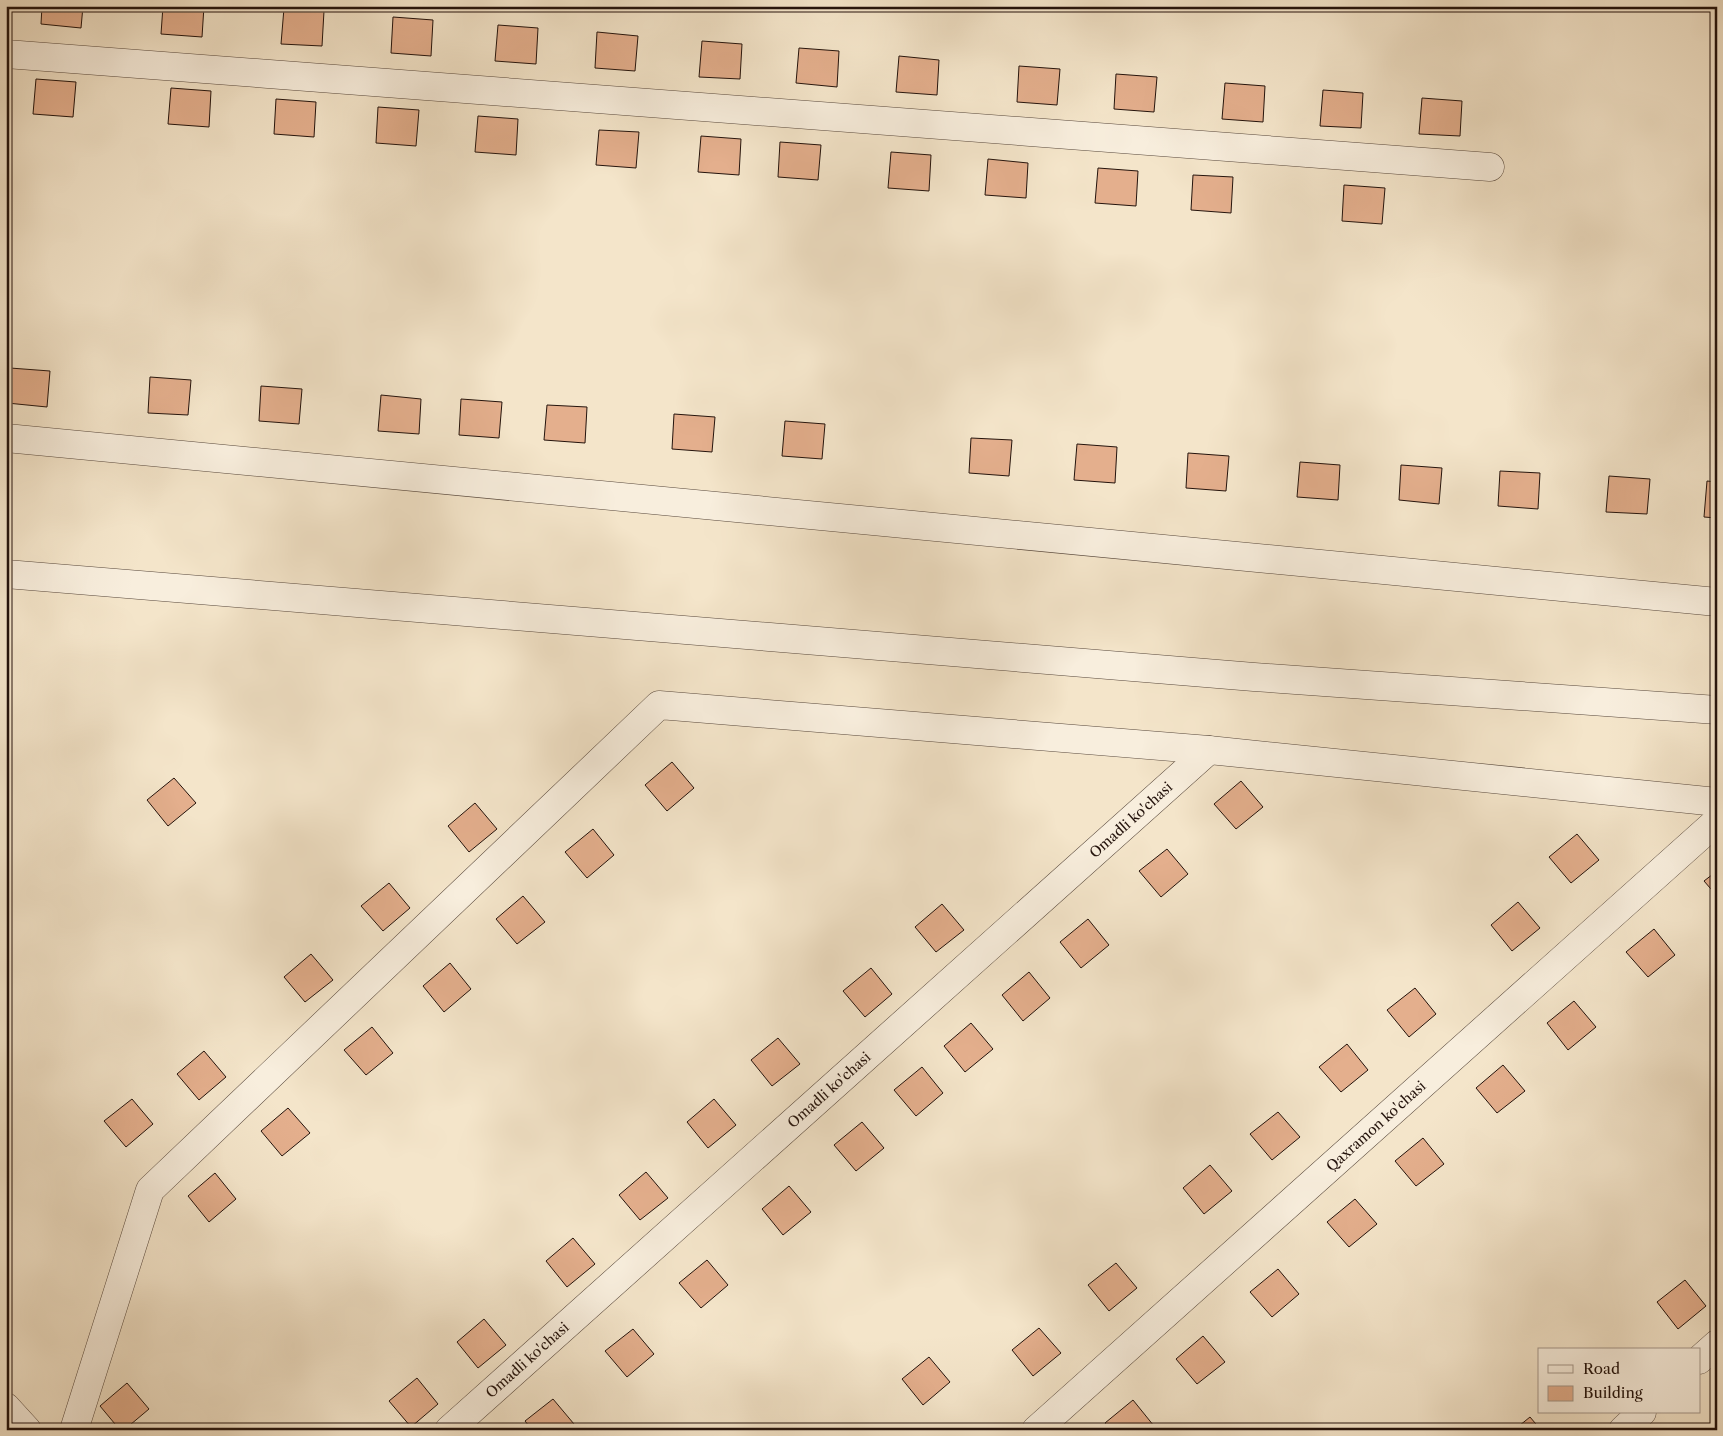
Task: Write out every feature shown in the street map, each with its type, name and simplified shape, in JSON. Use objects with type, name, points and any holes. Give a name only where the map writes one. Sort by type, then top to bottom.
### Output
[{"type":"street","points":[[6,54],[1490,167]]},
{"type":"street","points":[[6,438],[1717,602]]},
{"type":"street","points":[[6,574],[1254,677],[1717,710]]},
{"type":"street","points":[[74,1430],[150,1190],[659,705],[1209,750],[1717,802]]},
{"type":"street","name":"Omadli ko'chasi","points":[[449,1430],[1209,750]]},
{"type":"street","name":"Qaxramon ko'chasi","points":[[1036,1430],[1717,821]]},
{"type":"street","points":[[1700,1359],[1717,1344]]},
{"type":"street","points":[[6,1407],[27,1430]]},
{"type":"street","points":[[1623,1430],[1640,1414]]},
{"type":"building","points":[[42,6],[83,6],[81,28],[41,24]]},
{"type":"building","points":[[163,6],[204,6],[202,37],[161,34]]},
{"type":"building","points":[[284,8],[324,11],[322,46],[281,44]]},
{"type":"building","points":[[393,17],[433,20],[431,56],[391,53]]},
{"type":"building","points":[[498,25],[538,28],[536,64],[495,61]]},
{"type":"building","points":[[597,32],[638,36],[635,71],[595,68]]},
{"type":"building","points":[[702,41],[742,44],[740,79],[699,77]]},
{"type":"building","points":[[799,48],[839,51],[837,87],[796,83]]},
{"type":"building","points":[[899,56],[939,60],[937,95],[896,92]]},
{"type":"building","points":[[1019,66],[1060,69],[1057,105],[1017,102]]},
{"type":"building","points":[[1116,74],[1157,77],[1154,112],[1114,109]]},
{"type":"building","points":[[36,79],[76,82],[73,117],[33,114]]},
{"type":"building","points":[[1225,83],[1265,86],[1263,122],[1222,119]]},
{"type":"building","points":[[171,88],[211,91],[209,127],[168,124]]},
{"type":"building","points":[[1323,90],[1363,93],[1361,128],[1320,126]]},
{"type":"building","points":[[1422,98],[1462,101],[1460,136],[1419,134]]},
{"type":"building","points":[[276,99],[316,102],[314,137],[274,134]]},
{"type":"building","points":[[378,107],[419,110],[416,146],[376,143]]},
{"type":"building","points":[[478,116],[518,119],[516,155],[475,152]]},
{"type":"building","points":[[599,130],[639,132],[636,168],[596,165]]},
{"type":"building","points":[[701,136],[741,139],[739,175],[698,172]]},
{"type":"building","points":[[780,142],[821,145],[818,180],[778,177]]},
{"type":"building","points":[[891,152],[931,155],[929,191],[888,188]]},
{"type":"building","points":[[988,159],[1028,163],[1026,198],[985,195]]},
{"type":"building","points":[[1098,168],[1138,171],[1136,206],[1095,203]]},
{"type":"building","points":[[1193,175],[1233,177],[1231,213],[1191,210]]},
{"type":"building","points":[[1344,185],[1385,188],[1382,224],[1342,221]]},
{"type":"building","points":[[10,368],[50,371],[47,407],[7,403]]},
{"type":"building","points":[[150,377],[191,380],[188,415],[148,413]]},
{"type":"building","points":[[261,386],[302,389],[299,424],[259,421]]},
{"type":"building","points":[[381,395],[421,399],[419,434],[378,431]]},
{"type":"building","points":[[461,399],[502,402],[499,438],[459,435]]},
{"type":"building","points":[[547,405],[587,407],[585,443],[544,440]]},
{"type":"building","points":[[674,414],[715,417],[712,452],[672,449]]},
{"type":"building","points":[[785,421],[825,424],[822,459],[782,456]]},
{"type":"building","points":[[971,438],[1012,440],[1009,476],[969,473]]},
{"type":"building","points":[[1077,444],[1117,447],[1115,483],[1074,480]]},
{"type":"building","points":[[1188,453],[1229,456],[1226,491],[1186,488]]},
{"type":"building","points":[[1300,462],[1340,465],[1338,500],[1297,497]]},
{"type":"building","points":[[1401,465],[1442,468],[1439,504],[1399,500]]},
{"type":"building","points":[[1500,471],[1540,473],[1538,509],[1498,506]]},
{"type":"building","points":[[1609,476],[1650,479],[1647,514],[1606,512]]},
{"type":"building","points":[[1707,481],[1717,482],[1717,518],[1704,517]]},
{"type":"building","points":[[672,762],[694,788],[667,811],[645,785]]},
{"type":"building","points":[[174,778],[196,803],[168,826],[147,800]]},
{"type":"building","points":[[1241,781],[1263,807],[1236,829],[1214,804]]},
{"type":"building","points":[[475,803],[497,829],[469,852],[448,826]]},
{"type":"building","points":[[593,829],[614,855],[587,878],[565,852]]},
{"type":"building","points":[[1577,834],[1599,860],[1571,883],[1549,857]]},
{"type":"building","points":[[1167,849],[1188,874],[1161,897],[1139,871]]},
{"type":"building","points":[[1717,871],[1717,896],[1704,881]]},
{"type":"building","points":[[389,883],[410,908],[383,931],[361,906]]},
{"type":"building","points":[[523,896],[545,922],[517,944],[496,919]]},
{"type":"building","points":[[1518,902],[1540,928],[1512,951],[1491,925]]},
{"type":"building","points":[[942,904],[964,930],[936,952],[915,927]]},
{"type":"building","points":[[1088,919],[1109,945],[1081,968],[1060,942]]},
{"type":"building","points":[[1654,929],[1675,955],[1648,977],[1626,952]]},
{"type":"building","points":[[311,954],[333,980],[305,1002],[284,977]]},
{"type":"building","points":[[450,963],[471,989],[444,1012],[423,986]]},
{"type":"building","points":[[871,968],[892,994],[865,1017],[843,991]]},
{"type":"building","points":[[1029,972],[1050,998],[1023,1021],[1002,995]]},
{"type":"building","points":[[1415,988],[1436,1014],[1409,1037],[1387,1010]]},
{"type":"building","points":[[1574,1001],[1596,1027],[1568,1050],[1547,1023]]},
{"type":"building","points":[[971,1023],[993,1049],[965,1072],[944,1046]]},
{"type":"building","points":[[372,1027],[393,1053],[366,1075],[344,1050]]},
{"type":"building","points":[[778,1038],[800,1064],[772,1086],[751,1060]]},
{"type":"building","points":[[1347,1044],[1368,1070],[1341,1092],[1319,1067]]},
{"type":"building","points":[[204,1051],[226,1077],[199,1100],[177,1074]]},
{"type":"building","points":[[1503,1065],[1525,1091],[1497,1113],[1476,1088]]},
{"type":"building","points":[[922,1067],[943,1093],[916,1116],[894,1090]]},
{"type":"building","points":[[132,1099],[153,1124],[126,1147],[104,1121]]},
{"type":"building","points":[[714,1099],[736,1125],[708,1148],[687,1122]]},
{"type":"building","points":[[288,1108],[310,1133],[282,1156],[261,1131]]},
{"type":"building","points":[[1278,1112],[1300,1137],[1272,1160],[1250,1134]]},
{"type":"building","points":[[862,1122],[884,1148],[856,1171],[834,1145]]},
{"type":"building","points":[[1423,1138],[1444,1164],[1416,1186],[1395,1161]]},
{"type":"building","points":[[1210,1165],[1232,1191],[1204,1214],[1183,1188]]},
{"type":"building","points":[[646,1172],[668,1198],[640,1220],[619,1195]]},
{"type":"building","points":[[215,1173],[236,1199],[209,1222],[188,1196]]},
{"type":"building","points":[[789,1186],[811,1212],[783,1235],[762,1209]]},
{"type":"building","points":[[1355,1199],[1377,1224],[1349,1247],[1327,1222]]},
{"type":"building","points":[[573,1238],[595,1264],[567,1287],[546,1261]]},
{"type":"building","points":[[707,1260],[728,1285],[701,1308],[679,1283]]},
{"type":"building","points":[[1116,1263],[1137,1288],[1109,1311],[1088,1285]]},
{"type":"building","points":[[1278,1269],[1299,1294],[1272,1317],[1250,1292]]},
{"type":"building","points":[[1685,1280],[1706,1306],[1678,1329],[1657,1302]]},
{"type":"building","points":[[484,1319],[506,1345],[478,1368],[457,1342]]},
{"type":"building","points":[[1039,1328],[1061,1353],[1033,1376],[1012,1350]]},
{"type":"building","points":[[633,1329],[654,1354],[627,1377],[605,1351]]},
{"type":"building","points":[[1203,1336],[1225,1362],[1197,1384],[1176,1359]]},
{"type":"building","points":[[929,1357],[950,1382],[923,1405],[902,1379]]},
{"type":"building","points":[[417,1378],[438,1404],[411,1427],[389,1401]]},
{"type":"building","points":[[127,1383],[149,1409],[124,1430],[120,1430],[100,1406]]},
{"type":"building","points":[[553,1399],[574,1424],[568,1430],[532,1430],[525,1421]]},
{"type":"building","points":[[1133,1400],[1154,1426],[1149,1430],[1111,1430],[1105,1423]]},
{"type":"building","points":[[1530,1417],[1541,1430],[1514,1430]]}]
